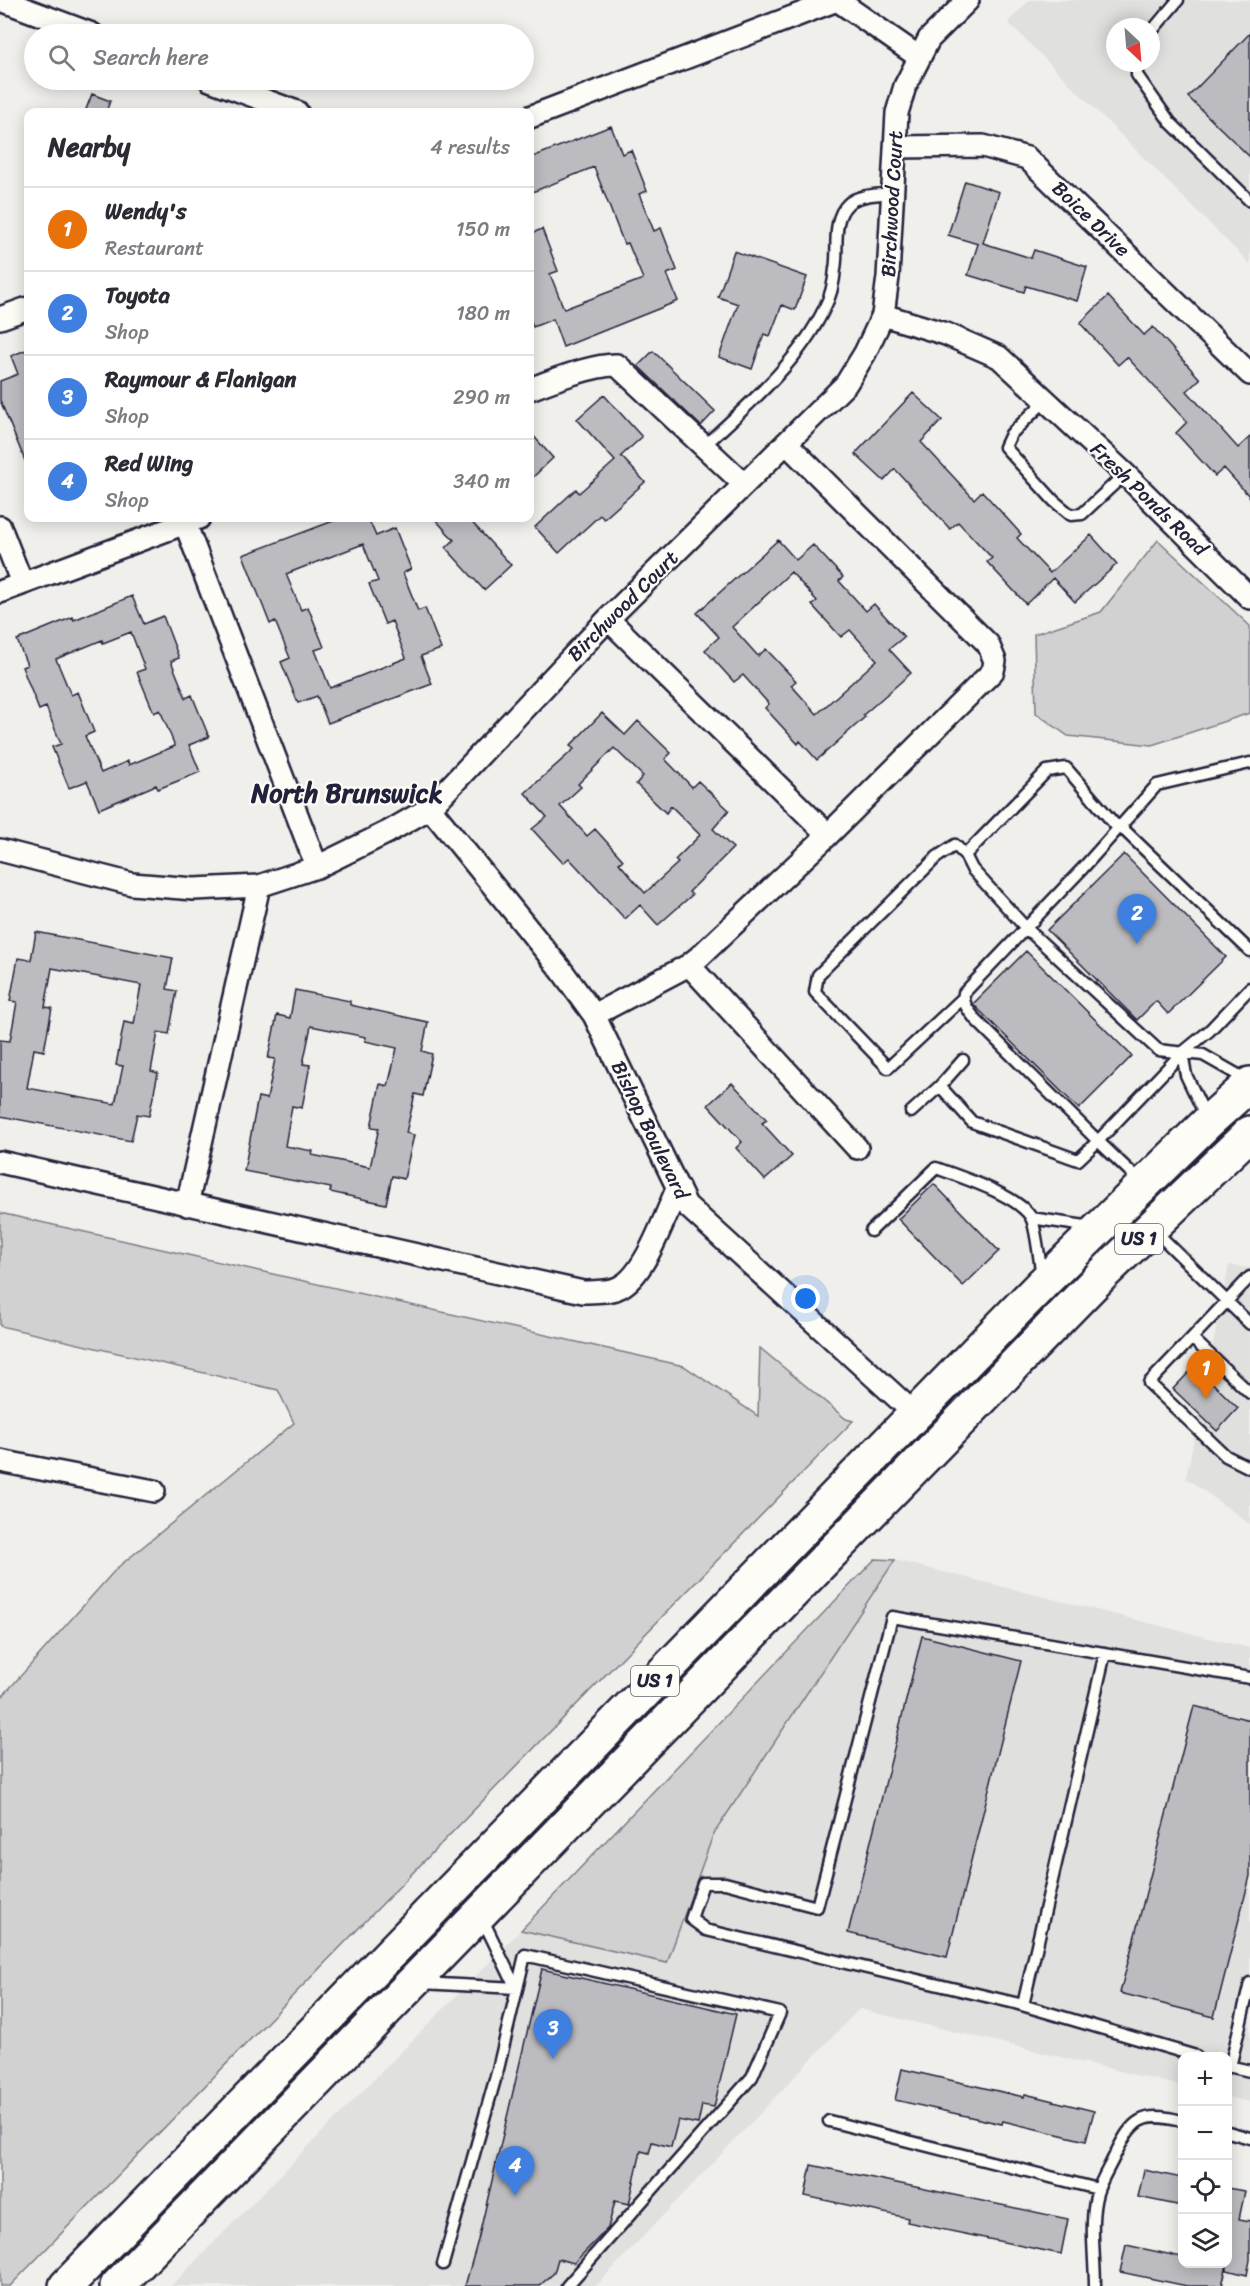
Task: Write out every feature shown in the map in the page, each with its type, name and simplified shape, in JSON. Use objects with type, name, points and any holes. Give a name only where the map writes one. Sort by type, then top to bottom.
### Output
[{"type":"highway","name":"US 1","points":[[66,2286],[1043,1283],[1250,1083]]},
{"type":"highway","name":"US 1","points":[[117,2286],[1151,1227],[1250,1133]]},
{"type":"street","points":[[1,0],[65,24]]},
{"type":"street","points":[[534,115],[837,0],[919,57]]},
{"type":"street","name":"Birchwood Court","points":[[0,850],[132,884],[194,889],[258,886],[317,867],[388,832],[429,808],[608,619],[846,384],[865,353],[883,315],[888,277],[897,113],[904,86],[929,39],[968,0]]},
{"type":"street","points":[[237,90],[286,108]]},
{"type":"street","name":"Boice Drive","points":[[895,147],[983,146],[1027,158],[1250,374]]},
{"type":"street","points":[[0,318],[24,309]]},
{"type":"street","points":[[883,315],[946,334],[999,357],[1046,400]]},
{"type":"street","points":[[534,387],[607,365],[618,365],[744,484]]},
{"type":"street","name":"Fresh Ponds Road","points":[[1046,400],[1125,474],[1250,598]]},
{"type":"street","points":[[594,1015],[689,965],[828,835],[993,671],[995,661],[988,644],[786,443]]},
{"type":"street","points":[[0,592],[187,522]]},
{"type":"street","points":[[193,522],[317,867]]},
{"type":"street","points":[[0,527],[22,583]]},
{"type":"street","points":[[608,619],[828,835]]},
{"type":"street","name":"Bishop Boulevard","points":[[429,808],[562,971],[594,1015],[686,1205],[915,1414]]},
{"type":"street","points":[[186,1205],[258,886]]},
{"type":"street","points":[[689,965],[857,1148]]},
{"type":"street","points":[[0,1162],[583,1292],[609,1291],[625,1284],[641,1265],[678,1187]]},
{"type":"street","points":[[0,1461],[154,1491]]},
{"type":"lane","points":[[1160,21],[1178,0]]},
{"type":"lane","points":[[1137,72],[1170,122],[1250,201]]},
{"type":"lane","points":[[704,446],[761,393],[804,343],[825,308],[836,270],[838,221],[848,203],[865,196],[892,193]]},
{"type":"lane","points":[[1046,400],[1011,434],[1005,447],[1054,501],[1071,515],[1082,514],[1125,474]]},
{"type":"lane","points":[[1250,763],[1157,785],[1118,826],[1083,868],[1026,928],[964,993],[963,998],[888,1068],[815,992],[818,975],[937,857],[955,845],[965,855],[972,869],[1026,928],[1158,1050],[1203,1055],[1250,1083]]},
{"type":"lane","points":[[965,855],[1047,771],[1066,768],[1118,826],[1250,951]]},
{"type":"lane","points":[[940,1086],[972,1122],[1078,1160],[1182,1053],[1209,1031],[1250,988]]},
{"type":"lane","points":[[963,998],[976,1020],[1143,1184]]},
{"type":"lane","points":[[1182,1053],[1186,1074],[1208,1122]]},
{"type":"lane","points":[[910,1112],[940,1086],[963,1060]]},
{"type":"lane","points":[[871,1231],[936,1168],[982,1186],[1016,1203],[1031,1218],[1043,1283]]},
{"type":"lane","points":[[1031,1218],[1098,1228]]},
{"type":"lane","points":[[1151,1227],[1250,1324]]},
{"type":"lane","points":[[1250,1277],[1149,1383],[1226,1456],[1250,1468]]},
{"type":"lane","points":[[1193,1339],[1250,1393]]},
{"type":"lane","points":[[1182,2052],[1023,2006],[706,1930],[691,1919],[703,1883],[725,1883],[817,1907],[892,1617],[1250,1678]]},
{"type":"lane","points":[[1023,2006],[1105,1653]]},
{"type":"lane","points":[[480,1913],[516,1988]]},
{"type":"lane","points":[[443,2264],[498,2069],[525,1955],[780,2013],[753,2077],[567,2286]]},
{"type":"lane","points":[[413,1983],[516,1988]]},
{"type":"lane","points":[[1232,2058],[1245,2023],[1250,1983]]},
{"type":"lane","points":[[1232,2067],[1250,2072]]},
{"type":"lane","points":[[1095,2286],[1094,2213],[1098,2189],[1132,2125],[1150,2116],[1178,2120]]},
{"type":"lane","points":[[829,2121],[1098,2189]]},
{"type":"lane","points":[[1232,2133],[1250,2138]]},
{"type":"shaded area","points":[[1030,0],[1250,0],[1250,264],[1008,22]]},
{"type":"shaded area","points":[[1158,540],[1250,626],[1250,713],[1152,745],[1068,736],[1036,713],[1034,634],[1101,612]]},
{"type":"shaded area","points":[[0,1213],[684,1366],[758,1416],[760,1348],[846,1419],[853,1421],[10,2286],[0,2286],[0,1699],[117,1568],[294,1423],[278,1390],[0,1326]]},
{"type":"shaded area","points":[[1229,1265],[1250,1268],[1250,1524],[1186,1478]]},
{"type":"shaded area","points":[[875,1559],[895,1560],[713,1835],[667,1963],[521,1930]]},
{"type":"shaded area","points":[[895,1560],[1250,1648],[1250,2102],[1232,2098],[1232,2052],[1178,2052],[1178,2085],[859,2009],[596,2286],[171,2286],[521,1930],[667,1963],[713,1835]]},
{"type":"building","points":[[1250,33],[1250,157],[1188,97]]},
{"type":"building","points":[[92,94],[110,101],[107,108],[87,108]]},
{"type":"building","points":[[611,126],[622,154],[631,150],[647,191],[639,194],[654,231],[661,228],[677,270],[667,274],[678,301],[563,347],[553,319],[534,327],[534,232],[542,229],[558,271],[550,274],[564,309],[643,279],[628,243],[624,244],[594,167],[534,191],[534,156]]},
{"type":"building","points":[[965,181],[999,192],[983,243],[1031,258],[1034,250],[1087,267],[1077,301],[1026,286],[1024,292],[968,275],[978,244],[948,235]]},
{"type":"building","points":[[734,251],[807,277],[795,310],[782,305],[770,336],[764,334],[752,369],[719,357],[738,304],[718,297]]},
{"type":"building","points":[[1108,296],[1144,335],[1153,327],[1200,379],[1187,391],[1238,448],[1250,437],[1250,497],[1224,468],[1215,476],[1176,433],[1187,422],[1127,357],[1118,365],[1080,323]]},
{"type":"building","points":[[24,351],[24,458],[0,400],[0,381],[18,374],[11,356]]},
{"type":"building","points":[[653,351],[715,411],[701,426],[638,366]]},
{"type":"building","points":[[913,393],[942,420],[921,442],[974,499],[982,491],[1021,534],[1017,538],[1050,573],[1091,535],[1117,564],[1075,602],[1053,578],[1026,604],[987,562],[992,558],[958,522],[950,529],[895,469],[884,481],[855,454]]},
{"type":"building","points":[[604,395],[642,437],[621,456],[645,482],[604,519],[600,515],[559,553],[535,527],[576,489],[579,493],[615,461],[577,419]]},
{"type":"building","points":[[534,437],[553,458],[534,476]]},
{"type":"building","points":[[330,522],[370,522],[376,536],[395,528],[411,569],[403,573],[418,611],[425,608],[441,649],[421,656],[432,684],[328,723],[317,696],[298,703],[281,662],[290,658],[275,621],[270,624],[243,555]],"holes":[[[363,544],[378,581],[369,584],[385,624],[392,621],[406,658],[330,688],[315,650],[324,647],[308,607],[301,610],[286,574]]]},
{"type":"building","points":[[438,522],[472,522],[511,565],[484,590],[446,548],[454,540]]},
{"type":"building","points":[[778,540],[796,560],[813,545],[843,577],[839,581],[866,611],[874,604],[904,637],[889,649],[911,673],[817,760],[800,741],[798,744],[765,708],[769,704],[743,675],[734,682],[705,650],[719,637],[697,613]],"holes":[[[791,572],[817,601],[812,605],[841,637],[850,630],[877,660],[817,714],[791,685],[796,681],[766,649],[758,656],[732,627]]]},
{"type":"building","points":[[132,596],[144,624],[163,616],[179,658],[171,661],[186,698],[192,695],[209,737],[189,745],[200,772],[158,789],[156,785],[99,809],[87,781],[69,788],[52,747],[61,744],[46,707],[39,710],[22,667],[27,665],[17,640],[73,617],[74,620]],"holes":[[[131,632],[145,669],[137,672],[154,713],[160,710],[175,746],[129,765],[128,761],[101,773],[85,736],[94,732],[78,692],[71,695],[56,659],[102,640],[103,643]]]},
{"type":"building","points":[[602,713],[625,735],[638,721],[671,753],[665,759],[692,787],[698,781],[729,810],[713,829],[733,848],[689,892],[692,895],[658,925],[640,905],[625,919],[569,858],[563,863],[532,829],[547,817],[525,793],[574,749],[570,746]],"holes":[[[614,748],[643,776],[636,784],[666,813],[671,806],[700,835],[675,860],[678,863],[645,893],[619,863],[623,860],[595,829],[587,836],[560,806],[581,787],[578,784]]]},
{"type":"building","points":[[1124,854],[1226,957],[1168,1014],[1156,1001],[1137,1020],[1047,930]]},
{"type":"building","points":[[36,932],[173,958],[167,989],[177,991],[169,1034],[158,1032],[151,1071],[158,1073],[149,1116],[137,1114],[131,1141],[0,1116],[0,1040],[10,1041],[17,1002],[10,1001],[18,958],[31,960]],"holes":[[[52,968],[141,985],[134,1024],[124,1022],[116,1065],[123,1066],[115,1104],[27,1088],[34,1049],[44,1051],[52,1008],[45,1007]]]},
{"type":"building","points":[[1026,951],[1132,1056],[1079,1109],[973,1004]]},
{"type":"building","points":[[295,990],[350,1001],[350,1005],[428,1022],[422,1051],[432,1054],[423,1096],[415,1094],[406,1133],[414,1135],[404,1179],[392,1176],[386,1204],[330,1192],[331,1188],[244,1171],[258,1097],[267,1099],[275,1059],[268,1058],[277,1015],[290,1018]],"holes":[[[311,1026],[366,1037],[365,1041],[397,1048],[388,1086],[380,1084],[371,1127],[379,1128],[370,1167],[312,1155],[313,1151],[285,1146],[292,1106],[302,1108],[310,1065],[303,1064]]]},
{"type":"building","points":[[732,1083],[767,1120],[762,1123],[792,1156],[765,1180],[736,1148],[742,1142],[708,1105]]},
{"type":"building","points":[[934,1184],[999,1251],[963,1286],[898,1219]]},
{"type":"building","points":[[1195,1366],[1238,1408],[1217,1431],[1173,1389]]},
{"type":"building","points":[[922,1636],[1021,1661],[947,1957],[848,1933]]},
{"type":"building","points":[[1194,1706],[1250,1720],[1250,1876],[1214,2017],[1120,1993]]},
{"type":"building","points":[[542,1969],[736,2014],[714,2107],[702,2105],[698,2124],[678,2120],[671,2147],[652,2142],[649,2153],[641,2151],[629,2204],[615,2201],[608,2228],[574,2263],[558,2259],[554,2273],[539,2286],[465,2286],[478,2240]]},
{"type":"building","points":[[902,2069],[1024,2097],[1025,2094],[1094,2111],[1086,2141],[1003,2121],[1002,2124],[895,2100]]},
{"type":"building","points":[[811,2165],[1068,2219],[1061,2254],[907,2222],[908,2218],[805,2196]]},
{"type":"building","points":[[1144,2170],[1178,2177],[1178,2205],[1138,2197]]},
{"type":"building","points":[[1232,2189],[1245,2191],[1239,2219],[1250,2221],[1250,2260],[1247,2275],[1227,2270],[1227,2268],[1232,2268]]},
{"type":"building","points":[[1126,2245],[1178,2256],[1178,2268],[1226,2268],[1222,2286],[1187,2286],[1120,2272]]},
{"type":"place","name":"Toyota","points":[[1137,944]]},
{"type":"place","name":"Wendy's","points":[[1206,1399]]},
{"type":"place","name":"Raymour & Flanigan","points":[[553,2059]]},
{"type":"place","name":"Red Wing","points":[[515,2196]]},
{"type":"district","name":"North Brunswick","points":[[347,793]]}]
